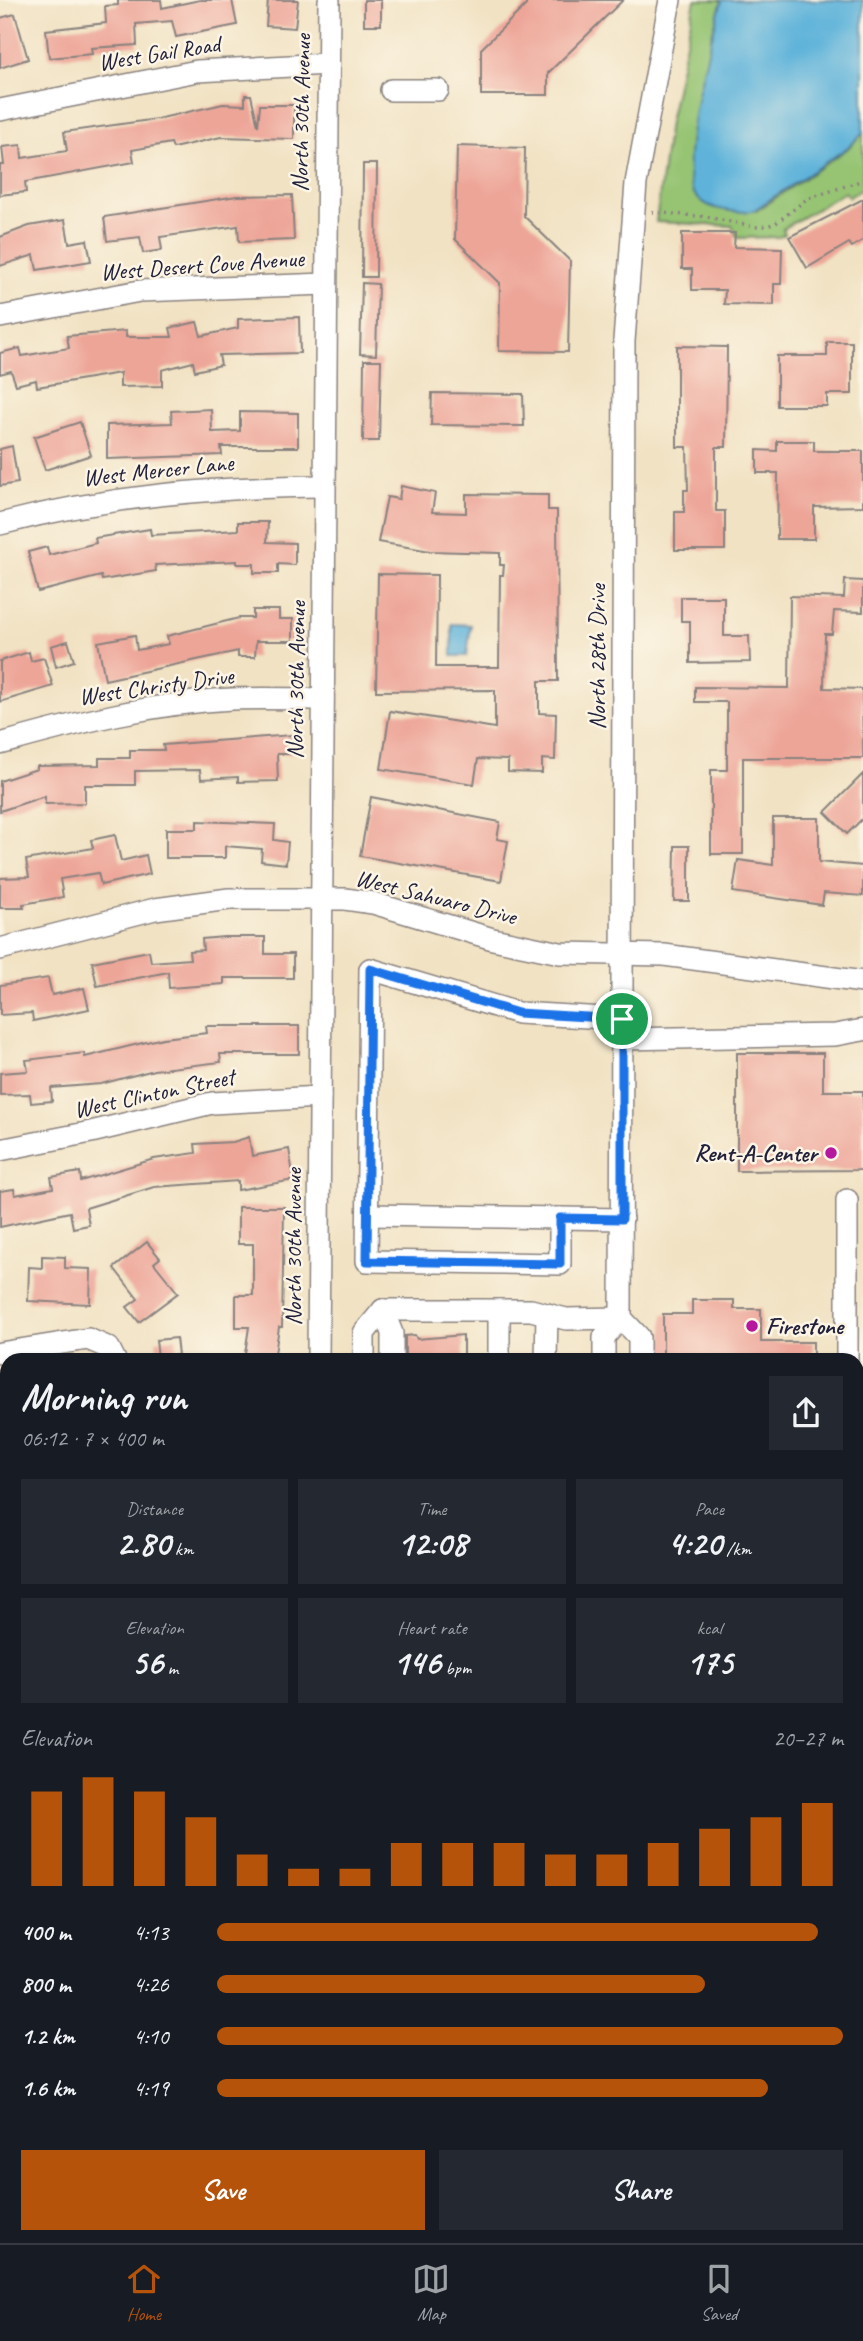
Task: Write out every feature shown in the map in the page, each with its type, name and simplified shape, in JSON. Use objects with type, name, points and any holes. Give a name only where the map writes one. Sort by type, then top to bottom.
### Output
[{"type":"street","name":"North 30th Avenue","points":[[318,1353],[329,0]]},
{"type":"street","name":"North 28th Drive","points":[[621,1318],[623,395],[634,211],[645,131],[670,0]]},
{"type":"street","name":"West Gail Road","points":[[0,110],[197,71],[328,64]]},
{"type":"street","points":[[391,90],[438,90]]},
{"type":"street","name":"West Desert Cove Avenue","points":[[0,317],[140,291],[326,284]]},
{"type":"street","name":"West Mercer Lane","points":[[0,524],[61,508],[156,493],[324,486]]},
{"type":"street","name":"West Christy Drive","points":[[0,744],[96,718],[149,709],[230,699],[323,699]]},
{"type":"street","name":"West Sahuaro Drive","points":[[0,949],[155,909],[229,899],[320,899],[373,903],[493,939],[560,953],[718,960],[863,982]]},
{"type":"street","points":[[560,1218],[560,1264],[367,1261],[370,969],[518,1013],[622,1029],[835,1035],[863,1030]]},
{"type":"street","name":"West Clinton Street","points":[[0,1150],[91,1132],[212,1103],[320,1097]]},
{"type":"street","points":[[847,1200],[855,1332],[849,1353]]},
{"type":"street","points":[[368,1215],[622,1219]]},
{"type":"street","points":[[383,1310],[531,1310],[566,1319],[621,1318],[639,1337],[639,1353]]},
{"type":"street","points":[[364,1353],[364,1334],[383,1310]]},
{"type":"street","points":[[373,1353],[373,1334],[383,1310]]},
{"type":"street","points":[[383,1310],[383,1353]]},
{"type":"street","points":[[383,1310],[392,1334],[392,1353]]},
{"type":"street","points":[[499,1310],[499,1353]]},
{"type":"street","points":[[545,1353],[547,1314]]},
{"type":"street","points":[[604,1353],[604,1337],[621,1318]]},
{"type":"street","points":[[0,1353],[88,1339],[110,1353]]},
{"type":"path","points":[[634,211],[675,213],[739,225],[767,226],[776,223],[807,199],[863,180]]},
{"type":"green space","points":[[695,0],[722,0],[711,37],[756,211],[847,149],[863,133],[863,188],[849,197],[845,192],[783,229],[785,234],[779,237],[738,238],[732,226],[656,222],[669,122]]},
{"type":"water","points":[[722,0],[863,0],[863,133],[847,148],[753,211],[731,211],[708,205],[696,196],[690,182],[691,132]]},
{"type":"water","points":[[452,624],[471,625],[467,656],[452,656]]},
{"type":"building","points":[[118,0],[161,0],[162,8],[200,0],[232,0],[237,25],[176,37],[172,21],[136,24],[137,45],[91,48],[92,54],[49,58],[46,30],[106,23],[105,6],[118,5]]},
{"type":"building","points":[[268,0],[298,0],[295,28],[266,26]]},
{"type":"building","points":[[364,0],[381,0],[381,25],[364,25]]},
{"type":"building","points":[[526,0],[623,0],[548,73],[548,95],[481,95],[481,49],[526,5]]},
{"type":"building","points":[[15,14],[28,59],[0,68],[0,18]]},
{"type":"building","points":[[245,95],[251,95],[258,126],[260,105],[294,105],[294,139],[221,137],[173,148],[171,143],[132,150],[134,162],[25,182],[26,192],[0,195],[0,165],[4,165],[2,147],[21,145],[22,158],[67,151],[64,132],[157,119],[223,104],[245,105]]},
{"type":"building","points":[[457,146],[525,148],[524,216],[570,261],[568,352],[499,351],[500,283],[455,239]]},
{"type":"building","points":[[363,164],[377,164],[376,277],[362,277]]},
{"type":"building","points":[[292,195],[294,240],[239,242],[238,226],[160,237],[162,250],[143,253],[140,237],[107,241],[104,217],[237,196]]},
{"type":"building","points":[[863,199],[863,240],[852,247],[849,243],[807,268],[789,237]]},
{"type":"building","points":[[65,220],[69,243],[87,240],[91,261],[37,270],[34,255],[0,266],[0,237],[29,226]]},
{"type":"building","points":[[682,233],[735,233],[734,247],[782,248],[781,284],[774,284],[774,305],[724,304],[725,290],[692,290],[692,269],[682,269]]},
{"type":"building","points":[[362,283],[378,284],[376,355],[360,354]]},
{"type":"building","points":[[299,317],[300,353],[219,355],[221,365],[195,371],[193,362],[162,370],[162,386],[120,387],[120,373],[37,387],[36,380],[16,385],[11,371],[0,374],[0,353],[20,348],[22,356],[69,348],[67,336],[126,331],[126,337],[172,337],[170,328],[197,322],[201,336],[238,328],[238,319]]},
{"type":"building","points":[[827,342],[852,342],[852,394],[827,394],[827,406],[777,406],[777,356],[827,356]]},
{"type":"building","points":[[677,346],[727,347],[726,447],[716,447],[716,511],[725,511],[725,550],[675,550],[675,512],[684,512],[684,490],[688,490],[687,447],[677,447]]},
{"type":"building","points":[[364,360],[381,360],[379,441],[363,441]]},
{"type":"building","points":[[432,393],[523,394],[524,426],[431,425]]},
{"type":"building","points":[[211,409],[212,432],[240,431],[240,412],[298,413],[298,447],[221,447],[222,455],[107,459],[107,425],[172,423],[171,411]]},
{"type":"building","points":[[80,422],[91,455],[45,470],[34,437]]},
{"type":"building","points":[[777,441],[814,441],[814,451],[863,451],[863,506],[814,507],[814,539],[777,539],[778,473],[757,473],[757,450],[777,451]]},
{"type":"building","points":[[12,446],[18,483],[0,486],[0,449]]},
{"type":"building","points":[[401,486],[435,493],[432,512],[466,513],[466,494],[548,495],[548,510],[557,510],[558,681],[539,681],[539,713],[556,714],[555,760],[542,759],[542,773],[508,772],[508,760],[478,759],[474,784],[381,769],[390,711],[495,728],[495,690],[376,691],[378,574],[437,575],[436,667],[499,667],[500,575],[503,575],[504,565],[500,565],[500,553],[430,551],[378,542],[387,497],[399,499]]},
{"type":"building","points":[[238,522],[268,522],[267,542],[295,543],[295,565],[278,564],[278,573],[254,573],[254,564],[237,564],[237,561],[155,565],[156,571],[102,580],[101,576],[38,592],[28,552],[47,547],[49,555],[96,543],[95,538],[150,529],[151,535],[238,530]]},
{"type":"building","points":[[845,580],[863,581],[863,612],[834,611],[832,634],[825,634],[824,688],[862,689],[863,758],[743,758],[743,854],[711,854],[711,770],[727,770],[727,702],[695,702],[695,687],[789,688],[790,596],[844,598]]},
{"type":"building","points":[[681,597],[724,597],[724,636],[749,636],[750,662],[690,663],[690,621],[681,621]]},
{"type":"building","points":[[253,610],[279,610],[279,619],[293,619],[293,641],[256,641],[255,657],[238,657],[238,651],[105,680],[98,642],[135,635],[137,650],[169,644],[167,636],[239,618],[253,618]]},
{"type":"building","points":[[68,641],[74,661],[56,667],[51,646]]},
{"type":"building","points":[[29,652],[31,661],[44,658],[53,686],[0,702],[0,661]]},
{"type":"building","points":[[292,735],[292,754],[277,754],[278,781],[238,782],[238,777],[201,779],[200,770],[135,771],[135,785],[85,785],[85,803],[45,804],[45,796],[0,811],[0,781],[37,769],[37,766],[99,765],[99,758],[130,758],[130,750],[164,750],[163,745]]},
{"type":"building","points":[[863,774],[863,818],[847,834],[825,812]]},
{"type":"building","points":[[371,797],[500,822],[497,839],[508,841],[501,881],[360,856]]},
{"type":"building","points":[[773,818],[819,818],[819,862],[863,866],[863,896],[824,893],[822,905],[733,892],[738,860],[773,865]]},
{"type":"building","points":[[197,821],[275,824],[274,840],[288,842],[286,864],[261,861],[262,849],[225,846],[225,858],[166,858],[166,829],[197,829]]},
{"type":"building","points":[[115,835],[121,861],[146,855],[150,874],[101,885],[98,873],[60,879],[63,897],[23,904],[24,908],[0,908],[0,878],[29,877],[26,860],[93,848],[91,840]]},
{"type":"building","points":[[675,846],[689,846],[689,901],[674,901]]},
{"type":"building","points":[[265,937],[265,954],[293,954],[293,978],[224,978],[224,984],[169,988],[168,972],[97,986],[92,962],[149,951],[151,962],[190,959],[189,951],[203,950],[202,939]]},
{"type":"building","points":[[48,978],[52,995],[84,988],[89,1009],[33,1021],[32,1013],[0,1015],[0,985]]},
{"type":"building","points":[[206,1026],[299,1026],[299,1054],[220,1054],[221,1062],[154,1070],[101,1084],[51,1088],[52,1101],[31,1103],[30,1094],[0,1095],[0,1073],[28,1071],[26,1060],[84,1053],[85,1057],[163,1038],[207,1033]]},
{"type":"building","points":[[737,1053],[823,1053],[823,1091],[863,1091],[863,1170],[737,1171]]},
{"type":"building","points":[[249,1137],[252,1156],[289,1149],[294,1180],[238,1190],[238,1181],[154,1187],[86,1208],[89,1225],[73,1228],[70,1212],[0,1227],[0,1191],[14,1189],[15,1195],[53,1188],[51,1177],[80,1172],[81,1181],[154,1159],[196,1153],[195,1144],[233,1142]]},
{"type":"building","points":[[238,1207],[284,1207],[282,1327],[279,1327],[275,1353],[245,1353],[249,1327],[236,1327],[236,1295],[253,1295],[253,1244],[238,1244]]},
{"type":"building","points":[[147,1242],[160,1258],[154,1263],[178,1293],[139,1322],[127,1307],[138,1299],[114,1268]]},
{"type":"building","points":[[42,1256],[65,1257],[65,1268],[91,1269],[90,1304],[28,1301],[29,1267],[42,1268]]},
{"type":"building","points":[[692,1300],[734,1300],[734,1309],[761,1309],[761,1342],[813,1342],[813,1353],[663,1353],[663,1314],[692,1314]]},
{"type":"building","points":[[415,1335],[417,1339],[463,1335],[463,1353],[405,1353],[405,1336]]},
{"type":"building","points":[[176,1338],[178,1353],[157,1353],[156,1340]]},
{"type":"place","name":"Rent-A-Center","points":[[831,1153]]},
{"type":"place","name":"Firestone","points":[[752,1326]]},
{"type":"route","points":[[370,969],[518,1013],[622,1019],[622,1219],[560,1218],[560,1264],[367,1261],[370,969]]}]
